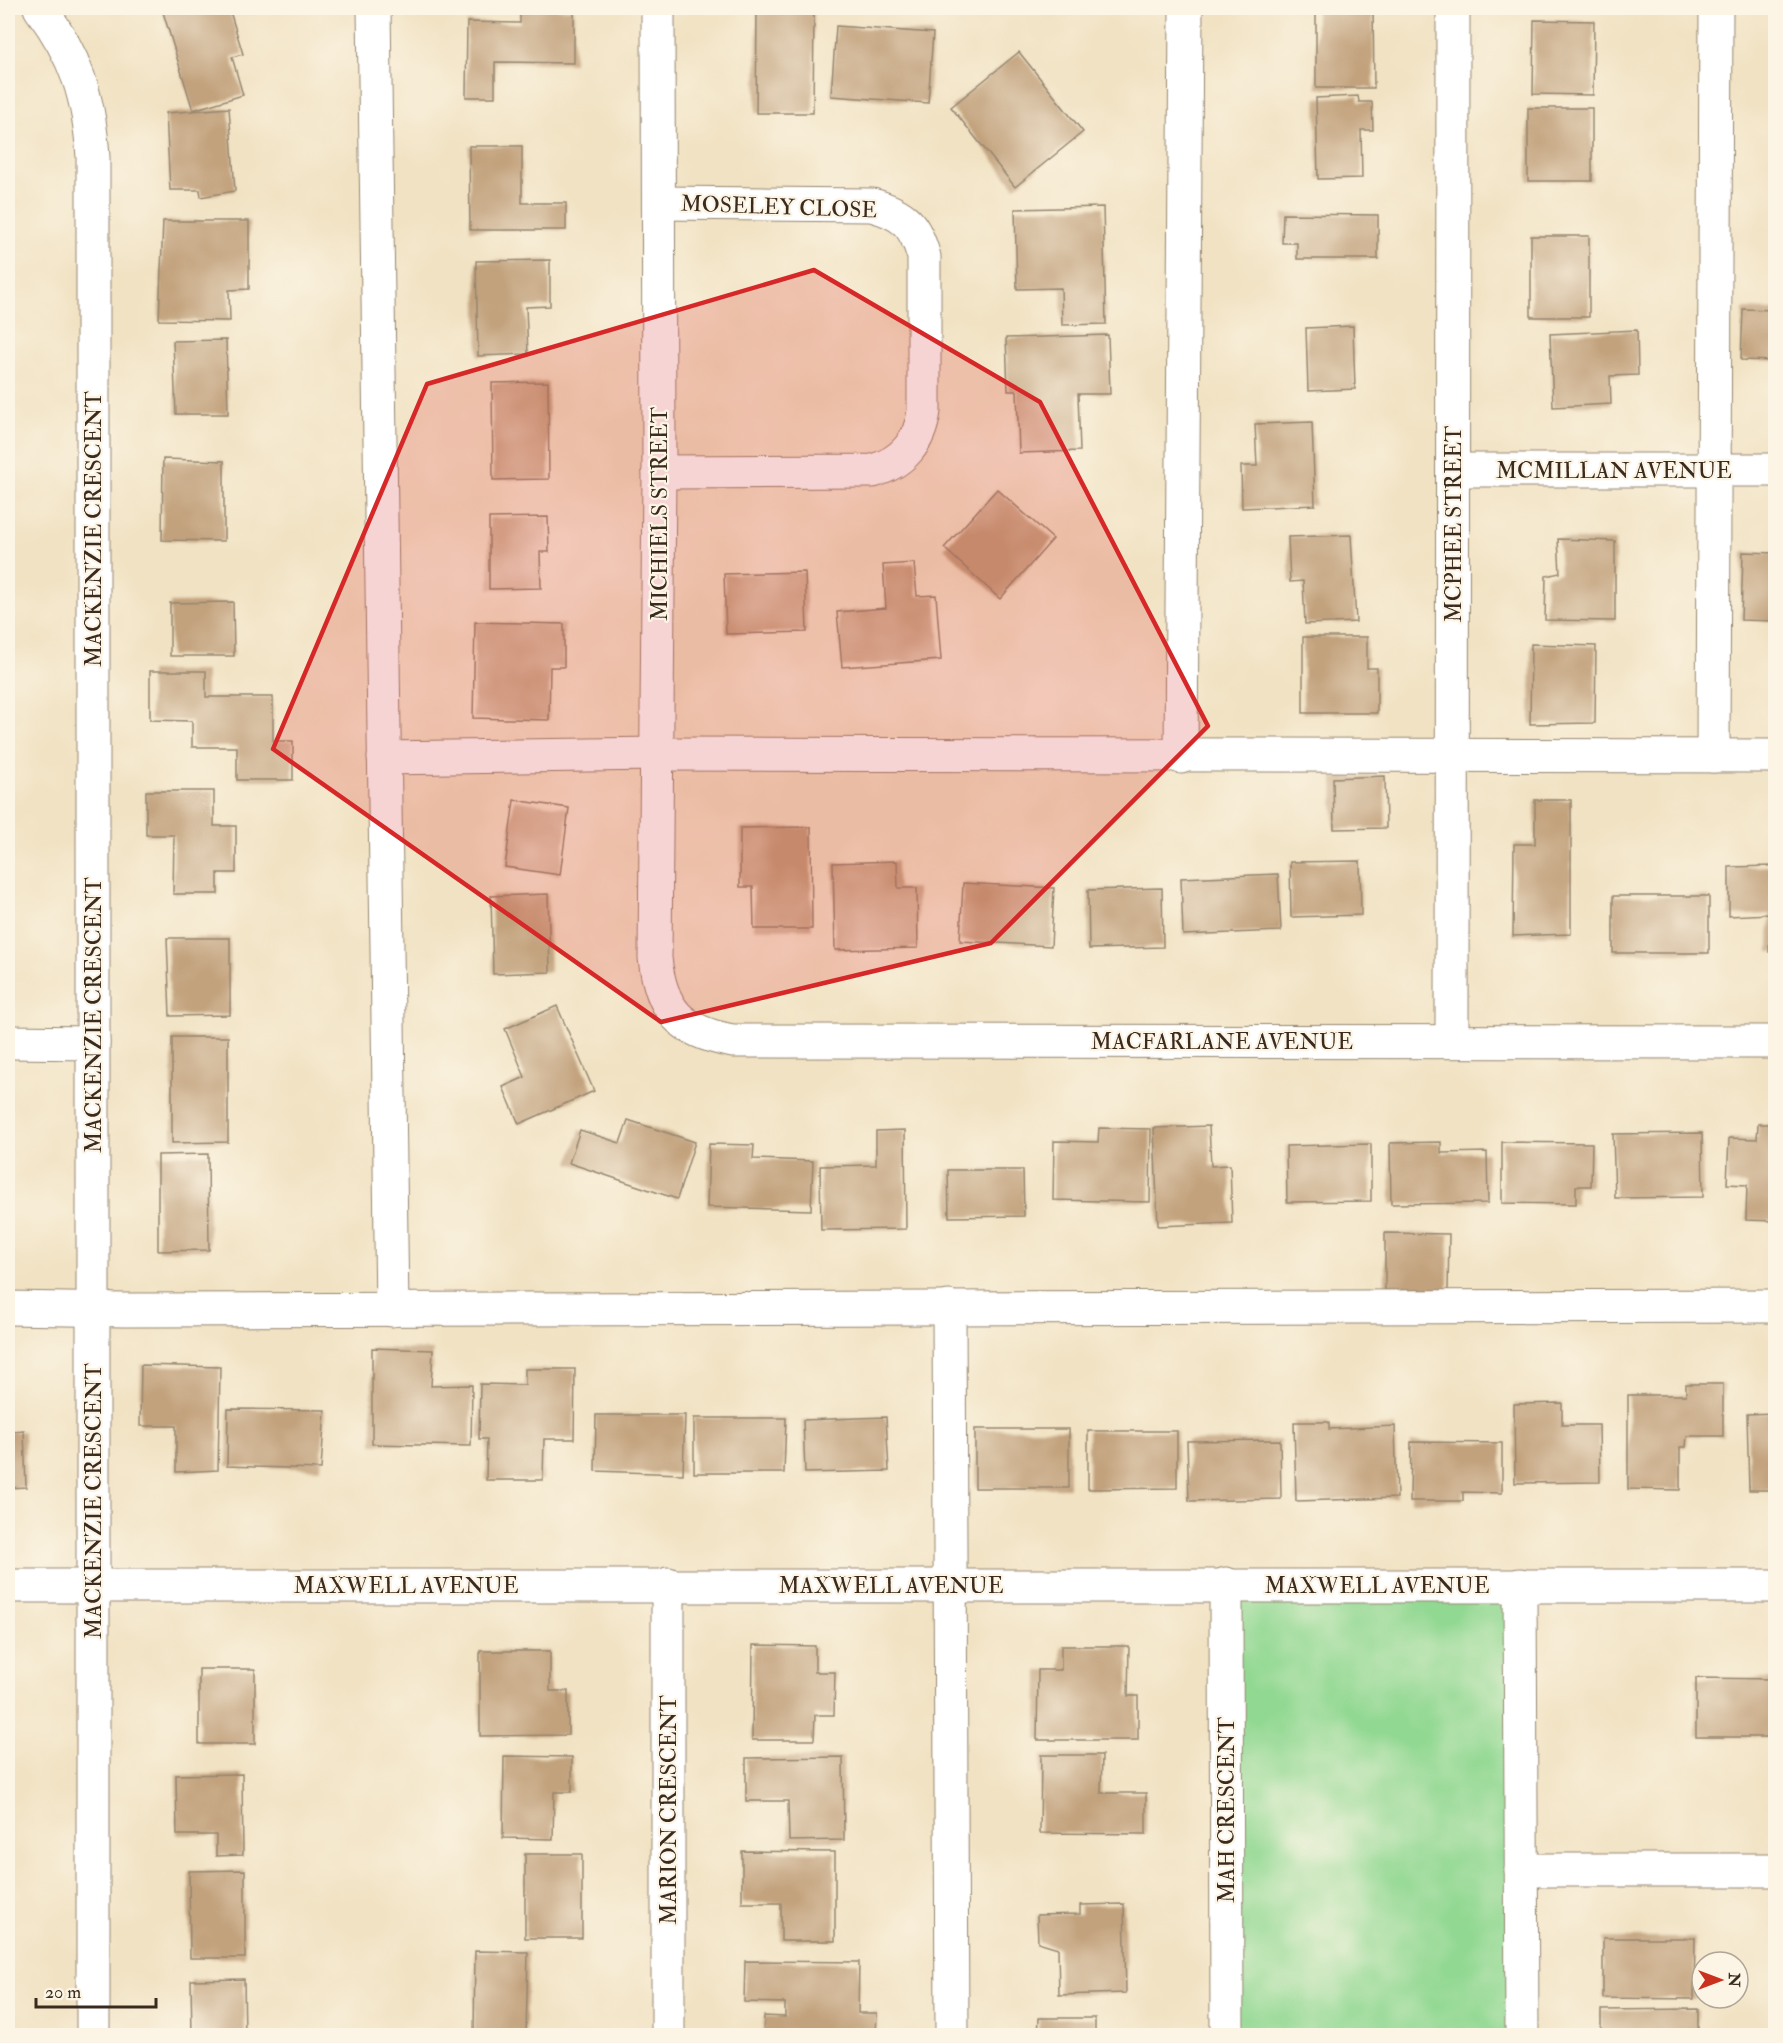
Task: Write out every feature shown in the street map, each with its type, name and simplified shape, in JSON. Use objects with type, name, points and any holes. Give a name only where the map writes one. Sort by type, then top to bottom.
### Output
[{"type":"street","name":"MACKENZIE CRESCENT","points":[[40,8],[73,61],[86,96],[93,158],[93,2036]]},
{"type":"street","points":[[374,8],[392,1310]]},
{"type":"street","name":"MICHIELS STREET","points":[[658,8],[659,472],[655,958],[658,983],[675,1016]]},
{"type":"street","points":[[1181,757],[1186,8]]},
{"type":"street","name":"MCPHEE STREET","points":[[1452,1040],[1453,8]]},
{"type":"street","points":[[1713,756],[1716,8]]},
{"type":"street","name":"MOSELEY CLOSE","points":[[659,203],[859,204],[893,210],[907,221],[918,237],[924,257],[924,387],[922,429],[913,445],[888,466],[873,471],[659,472]]},
{"type":"street","name":"MCMILLAN AVENUE","points":[[1453,470],[1776,470]]},
{"type":"street","points":[[384,758],[657,754],[1181,757],[1776,756]]},
{"type":"street","name":"MACFARLANE AVENUE","points":[[675,1016],[711,1037],[733,1041],[1776,1041]]},
{"type":"street","points":[[8,1042],[93,1043]]},
{"type":"street","points":[[8,1308],[392,1310],[1776,1306]]},
{"type":"street","points":[[949,1307],[952,2036]]},
{"type":"street","name":"MAXWELL AVENUE","points":[[8,1586],[668,1584],[1776,1586]]},
{"type":"street","name":"MARION CRESCENT","points":[[668,1584],[668,2036]]},
{"type":"street","name":"MAH CRESCENT","points":[[1226,1584],[1227,2036]]},
{"type":"street","points":[[1520,1586],[1522,2036]]},
{"type":"street","points":[[1521,1870],[1776,1870]]},
{"type":"highlighted area","points":[[814,270],[1040,402],[1208,726],[991,943],[661,1022],[273,749],[427,384]]},
{"type":"green space","points":[[1226,1584],[1520,1585],[1522,2035],[1227,2035]]},
{"type":"building","points":[[229,8],[243,54],[232,57],[243,95],[193,110],[162,9]]},
{"type":"building","points":[[520,8],[574,9],[574,63],[495,62],[495,97],[466,97],[467,22],[520,23]]},
{"type":"building","points":[[1316,8],[1373,8],[1374,88],[1316,88]]},
{"type":"building","points":[[757,12],[814,12],[813,113],[756,113]]},
{"type":"building","points":[[1534,20],[1594,21],[1593,95],[1533,94]]},
{"type":"building","points":[[836,26],[933,33],[928,103],[831,96]]},
{"type":"building","points":[[1019,52],[1083,132],[1015,187],[951,107]]},
{"type":"building","points":[[1358,96],[1359,102],[1372,102],[1373,130],[1361,130],[1362,178],[1318,179],[1316,98]]},
{"type":"building","points":[[229,108],[235,191],[201,197],[200,190],[170,190],[166,113]]},
{"type":"building","points":[[1528,108],[1592,108],[1592,181],[1528,181]]},
{"type":"building","points":[[469,146],[522,146],[522,203],[566,203],[566,230],[470,230]]},
{"type":"building","points":[[1103,207],[1106,324],[1062,325],[1061,288],[1017,289],[1015,209]]},
{"type":"building","points":[[1283,214],[1378,215],[1378,259],[1297,259],[1297,243],[1282,243]]},
{"type":"building","points":[[163,221],[249,221],[249,289],[229,290],[230,321],[159,320]]},
{"type":"building","points":[[1531,236],[1589,236],[1589,317],[1531,317]]},
{"type":"building","points":[[550,260],[550,306],[526,307],[528,354],[478,356],[476,261]]},
{"type":"building","points":[[1743,309],[1776,310],[1776,361],[1741,360]]},
{"type":"building","points":[[1353,326],[1355,389],[1308,391],[1306,328]]},
{"type":"building","points":[[1637,330],[1638,375],[1610,376],[1611,404],[1553,407],[1550,334]]},
{"type":"building","points":[[1108,335],[1110,394],[1078,394],[1080,451],[1019,453],[1017,391],[1008,391],[1006,338]]},
{"type":"building","points":[[226,340],[228,414],[176,414],[173,341]]},
{"type":"building","points":[[548,382],[549,479],[493,480],[492,383]]},
{"type":"building","points":[[1312,422],[1315,505],[1242,508],[1241,466],[1257,466],[1255,424]]},
{"type":"building","points":[[163,459],[224,461],[224,541],[162,540]]},
{"type":"building","points":[[997,489],[1053,539],[1000,599],[944,548]]},
{"type":"building","points":[[548,517],[549,552],[540,552],[541,588],[489,589],[489,518]]},
{"type":"building","points":[[1351,535],[1356,622],[1305,624],[1303,581],[1290,582],[1288,537]]},
{"type":"building","points":[[1558,539],[1615,541],[1615,621],[1545,620],[1546,576],[1560,573]]},
{"type":"building","points":[[1743,552],[1776,553],[1776,621],[1741,620]]},
{"type":"building","points":[[914,563],[917,596],[936,595],[941,660],[842,667],[837,612],[886,608],[883,565]]},
{"type":"building","points":[[805,572],[807,632],[726,634],[724,574]]},
{"type":"building","points":[[233,602],[234,656],[170,656],[170,603]]},
{"type":"building","points":[[475,622],[564,624],[564,667],[550,667],[549,720],[473,718]]},
{"type":"building","points":[[1303,637],[1367,637],[1367,668],[1377,668],[1377,713],[1303,713]]},
{"type":"building","points":[[1531,644],[1596,646],[1595,723],[1530,724]]},
{"type":"building","points":[[150,671],[206,671],[206,697],[273,697],[273,741],[293,741],[293,780],[237,780],[237,747],[192,747],[192,721],[150,720]]},
{"type":"building","points":[[1385,776],[1386,828],[1334,829],[1333,778]]},
{"type":"building","points":[[146,791],[214,791],[214,826],[236,826],[236,873],[218,873],[218,894],[173,894],[174,835],[146,835]]},
{"type":"building","points":[[514,800],[569,808],[560,875],[505,867]]},
{"type":"building","points":[[1535,800],[1571,800],[1571,934],[1513,936],[1514,844],[1535,844]]},
{"type":"building","points":[[811,827],[812,929],[754,929],[753,887],[740,887],[740,828]]},
{"type":"building","points":[[897,861],[898,888],[917,888],[918,948],[835,950],[833,863]]},
{"type":"building","points":[[1360,861],[1361,915],[1291,917],[1290,862]]},
{"type":"building","points":[[1776,866],[1776,952],[1769,952],[1770,914],[1729,916],[1729,867]]},
{"type":"building","points":[[1278,874],[1281,931],[1183,935],[1181,878]]},
{"type":"building","points":[[963,883],[1054,888],[1051,946],[960,941]]},
{"type":"building","points":[[1162,888],[1163,947],[1089,949],[1088,890]]},
{"type":"building","points":[[548,894],[550,972],[493,974],[491,896]]},
{"type":"building","points":[[1613,896],[1709,896],[1709,953],[1613,953]]},
{"type":"building","points":[[167,938],[230,938],[230,1015],[170,1016]]},
{"type":"building","points":[[557,1006],[594,1091],[519,1124],[503,1087],[525,1077],[505,1029]]},
{"type":"building","points":[[172,1037],[228,1037],[228,1142],[172,1143]]},
{"type":"building","points":[[628,1120],[695,1142],[677,1199],[569,1163],[580,1130],[620,1143]]},
{"type":"building","points":[[1758,1124],[1776,1124],[1776,1221],[1746,1220],[1747,1185],[1727,1184],[1729,1138],[1757,1139]]},
{"type":"building","points":[[1209,1126],[1211,1166],[1230,1165],[1232,1223],[1158,1226],[1154,1128]]},
{"type":"building","points":[[1099,1128],[1151,1129],[1150,1202],[1053,1200],[1054,1141],[1098,1142]]},
{"type":"building","points":[[905,1130],[906,1229],[821,1230],[820,1166],[876,1165],[876,1131]]},
{"type":"building","points":[[1702,1133],[1703,1197],[1615,1198],[1613,1134]]},
{"type":"building","points":[[1441,1142],[1441,1153],[1487,1152],[1488,1203],[1391,1204],[1390,1143]]},
{"type":"building","points":[[1502,1142],[1592,1143],[1591,1186],[1576,1186],[1576,1204],[1502,1203]]},
{"type":"building","points":[[709,1144],[754,1145],[753,1159],[813,1161],[811,1210],[707,1207]]},
{"type":"building","points":[[1371,1144],[1371,1201],[1287,1202],[1286,1146]]},
{"type":"building","points":[[208,1154],[209,1250],[158,1251],[158,1155]]},
{"type":"building","points":[[948,1170],[1023,1170],[1024,1216],[949,1217]]},
{"type":"building","points":[[1385,1233],[1449,1234],[1448,1291],[1385,1290]]},
{"type":"building","points":[[372,1348],[433,1350],[431,1386],[472,1385],[471,1446],[372,1444]]},
{"type":"building","points":[[141,1365],[220,1367],[218,1470],[176,1472],[176,1426],[140,1426]]},
{"type":"building","points":[[525,1369],[575,1369],[574,1439],[544,1439],[543,1480],[486,1480],[487,1439],[479,1439],[480,1384],[525,1385]]},
{"type":"building","points":[[1686,1384],[1723,1384],[1723,1436],[1687,1436],[1686,1447],[1680,1447],[1680,1490],[1628,1489],[1628,1395],[1686,1395]]},
{"type":"building","points":[[1562,1403],[1562,1425],[1599,1425],[1600,1482],[1515,1483],[1514,1404]]},
{"type":"building","points":[[228,1409],[325,1410],[321,1469],[227,1466]]},
{"type":"building","points":[[1776,1413],[1776,1490],[1749,1490],[1747,1414]]},
{"type":"building","points":[[596,1415],[685,1415],[683,1474],[595,1471]]},
{"type":"building","points":[[886,1417],[889,1471],[805,1473],[803,1420]]},
{"type":"building","points":[[694,1418],[786,1418],[784,1473],[694,1473]]},
{"type":"building","points":[[1294,1422],[1329,1422],[1329,1429],[1395,1426],[1397,1498],[1296,1501]]},
{"type":"building","points":[[975,1429],[1069,1429],[1069,1488],[975,1488]]},
{"type":"building","points":[[24,1431],[26,1487],[8,1488],[8,1432]]},
{"type":"building","points":[[1088,1431],[1177,1431],[1177,1488],[1088,1489]]},
{"type":"building","points":[[1280,1440],[1281,1499],[1189,1501],[1187,1441]]},
{"type":"building","points":[[1411,1442],[1502,1443],[1502,1493],[1463,1492],[1463,1501],[1410,1501]]},
{"type":"building","points":[[753,1645],[815,1646],[815,1672],[835,1672],[834,1715],[815,1715],[814,1740],[752,1740]]},
{"type":"building","points":[[1061,1646],[1129,1646],[1128,1696],[1138,1696],[1138,1740],[1037,1740],[1038,1670],[1061,1670]]},
{"type":"building","points":[[480,1651],[550,1651],[550,1691],[568,1691],[568,1735],[480,1736]]},
{"type":"building","points":[[199,1669],[255,1669],[255,1744],[199,1744]]},
{"type":"building","points":[[1696,1678],[1776,1679],[1776,1737],[1696,1737]]},
{"type":"building","points":[[1041,1755],[1102,1755],[1101,1793],[1146,1793],[1146,1834],[1040,1833]]},
{"type":"building","points":[[504,1756],[572,1757],[572,1792],[554,1792],[553,1839],[503,1838]]},
{"type":"building","points":[[843,1757],[844,1840],[789,1841],[788,1801],[746,1801],[746,1758]]},
{"type":"building","points":[[242,1774],[243,1855],[216,1856],[216,1835],[177,1835],[176,1775]]},
{"type":"building","points":[[742,1851],[835,1852],[835,1941],[781,1941],[781,1903],[742,1903]]},
{"type":"building","points":[[525,1854],[582,1854],[582,1938],[525,1938]]},
{"type":"building","points":[[245,1870],[245,1958],[190,1958],[189,1871]]},
{"type":"building","points":[[1124,1904],[1126,1993],[1059,1995],[1058,1948],[1038,1942],[1037,1915],[1080,1914],[1080,1905]]},
{"type":"building","points":[[1603,1938],[1695,1938],[1695,1950],[1690,1950],[1690,1999],[1603,1998]]},
{"type":"building","points":[[475,1951],[528,1952],[526,2036],[474,2036]]},
{"type":"building","points":[[745,1961],[859,1962],[858,2013],[877,2013],[876,2036],[763,2036],[764,2016],[785,2017],[785,2003],[744,2002]]},
{"type":"building","points":[[244,1979],[245,2036],[192,2036],[191,1980]]},
{"type":"building","points":[[1601,2010],[1698,2010],[1698,2036],[1601,2036]]},
{"type":"building","points":[[1039,2018],[1095,2018],[1095,2036],[1038,2036]]}]
